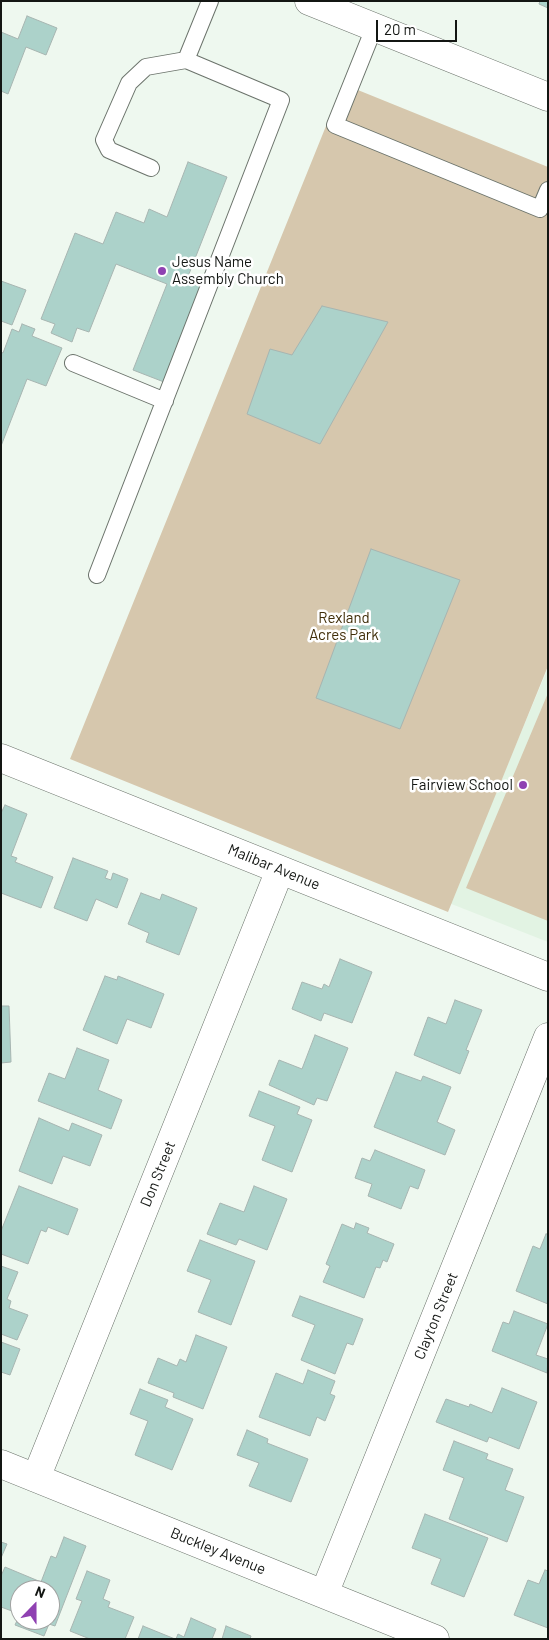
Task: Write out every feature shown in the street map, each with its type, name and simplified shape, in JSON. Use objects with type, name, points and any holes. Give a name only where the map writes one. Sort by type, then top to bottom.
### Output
[{"type":"street","points":[[309,1],[548,97]]},
{"type":"street","name":"Malibar Avenue","points":[[1,758],[548,977]]},
{"type":"street","name":"Don Street","points":[[36,1478],[280,870]]},
{"type":"street","name":"Clayton Street","points":[[324,1594],[548,1037]]},
{"type":"street","name":"Buckley Avenue","points":[[1,1464],[435,1639]]},
{"type":"lane","points":[[186,60],[210,1]]},
{"type":"lane","points":[[374,28],[335,125],[540,209],[548,190]]},
{"type":"lane","points":[[97,575],[281,100],[186,60],[146,67],[129,83],[104,140],[109,150],[151,168]]},
{"type":"lane","points":[[73,364],[165,401]]},
{"type":"shaded area","name":"Fairview School","points":[[548,668],[548,942],[449,903]]},
{"type":"green space","name":"Rexland Acres Park","points":[[343,84],[548,167],[548,666],[448,912],[70,759]]},
{"type":"green space","name":"Fairview School","points":[[548,693],[548,921],[466,888]]},
{"type":"building","points":[[540,1],[548,1],[548,8],[539,4]]},
{"type":"building","points":[[27,16],[57,28],[46,55],[26,47],[8,94],[1,91],[1,32],[18,39]]},
{"type":"building","name":"Jesus Name Assembly Church","points":[[188,162],[227,177],[187,279],[203,284],[164,382],[133,370],[167,284],[116,264],[89,332],[77,328],[72,342],[51,333],[55,324],[41,319],[75,233],[103,244],[116,212],[144,223],[149,209],[167,217]]},
{"type":"building","points":[[1,281],[26,290],[12,325],[1,321]]},
{"type":"building","points":[[322,306],[388,322],[320,444],[247,414],[270,349],[292,355]]},
{"type":"building","points":[[22,324],[35,329],[32,336],[62,348],[46,386],[27,379],[1,446],[1,352],[3,353],[12,329],[19,332]]},
{"type":"building","points":[[371,549],[460,580],[400,729],[316,698]]},
{"type":"building","points":[[5,805],[27,814],[11,856],[17,858],[15,862],[53,877],[41,908],[1,893],[1,813]]},
{"type":"building","points":[[73,858],[108,871],[105,878],[111,880],[113,873],[128,879],[117,908],[96,899],[87,921],[54,908]]},
{"type":"building","points":[[141,893],[160,900],[162,894],[197,908],[179,955],[146,942],[149,933],[128,924]]},
{"type":"building","points":[[340,959],[372,972],[352,1023],[324,1013],[321,1021],[292,1009],[302,982],[322,989],[324,984],[329,987]]},
{"type":"building","points":[[105,976],[117,980],[118,976],[164,994],[151,1028],[127,1019],[117,1044],[83,1030]]},
{"type":"building","points":[[455,1000],[482,1010],[466,1050],[469,1051],[460,1074],[414,1055],[428,1017],[446,1024]]},
{"type":"building","points":[[1,1006],[9,1006],[11,1062],[1,1063]]},
{"type":"building","points":[[315,1035],[348,1048],[327,1101],[317,1098],[314,1105],[269,1085],[279,1060],[302,1069]]},
{"type":"building","points":[[77,1048],[109,1060],[98,1090],[122,1100],[111,1129],[38,1101],[49,1073],[65,1079]]},
{"type":"building","points":[[396,1072],[421,1081],[423,1076],[451,1087],[437,1122],[455,1130],[445,1155],[374,1127]]},
{"type":"building","points":[[259,1091],[300,1107],[297,1114],[312,1120],[292,1172],[262,1160],[275,1126],[249,1116]]},
{"type":"building","points":[[39,1118],[69,1131],[72,1123],[102,1135],[90,1166],[63,1156],[52,1184],[19,1171]]},
{"type":"building","points":[[375,1150],[425,1170],[418,1189],[410,1186],[401,1209],[368,1196],[372,1184],[355,1178],[362,1158],[370,1161]]},
{"type":"building","points":[[19,1186],[78,1209],[68,1235],[48,1227],[46,1232],[41,1230],[28,1264],[1,1254],[1,1231]]},
{"type":"building","points":[[254,1186],[287,1199],[267,1250],[239,1239],[236,1245],[207,1234],[220,1203],[244,1212]]},
{"type":"building","points":[[356,1223],[369,1228],[367,1233],[394,1244],[387,1262],[383,1260],[380,1268],[376,1267],[364,1298],[323,1282],[330,1266],[326,1264],[342,1224],[354,1229]]},
{"type":"building","points":[[546,1234],[548,1234],[548,1304],[516,1291],[533,1246],[540,1249]]},
{"type":"building","points":[[200,1240],[255,1261],[231,1325],[198,1312],[211,1280],[187,1271]]},
{"type":"building","points":[[1,1266],[18,1272],[7,1299],[11,1301],[9,1308],[28,1315],[17,1340],[1,1334]]},
{"type":"building","points":[[300,1296],[363,1319],[353,1345],[347,1343],[335,1374],[301,1360],[315,1325],[292,1316]]},
{"type":"building","points":[[514,1311],[548,1324],[536,1355],[548,1359],[547,1373],[492,1351],[503,1322],[509,1324]]},
{"type":"building","points":[[196,1335],[227,1347],[203,1409],[173,1397],[174,1393],[148,1383],[158,1358],[177,1366],[180,1359],[186,1362]]},
{"type":"building","points":[[1,1342],[20,1349],[10,1375],[1,1372]]},
{"type":"building","points":[[308,1370],[335,1381],[330,1394],[335,1396],[325,1421],[317,1417],[310,1436],[259,1417],[276,1373],[303,1384]]},
{"type":"building","points":[[502,1388],[537,1402],[519,1449],[489,1437],[487,1442],[436,1422],[446,1399],[469,1407],[470,1404],[492,1413]]},
{"type":"building","points":[[140,1389],[168,1400],[165,1407],[193,1419],[172,1470],[135,1455],[148,1421],[130,1414]]},
{"type":"building","points":[[247,1430],[268,1439],[267,1443],[308,1459],[291,1502],[249,1486],[259,1463],[237,1455]]},
{"type":"building","points":[[454,1441],[488,1454],[486,1459],[513,1469],[505,1490],[524,1497],[507,1542],[449,1519],[464,1478],[443,1470]]},
{"type":"building","points":[[425,1514],[488,1538],[464,1597],[431,1584],[441,1559],[412,1548]]},
{"type":"building","points":[[64,1537],[86,1546],[60,1613],[60,1580],[42,1580],[51,1556],[56,1558]]},
{"type":"building","points":[[1,1542],[7,1544],[1,1558]]},
{"type":"building","points":[[5,1567],[36,1580],[10,1580],[10,1610],[1,1607],[1,1576]]},
{"type":"building","points":[[545,1570],[548,1571],[548,1628],[514,1615],[528,1580],[539,1584]]},
{"type":"building","points":[[87,1571],[110,1580],[103,1599],[110,1602],[108,1607],[134,1617],[125,1639],[90,1639],[70,1631],[82,1601],[76,1599]]},
{"type":"building","points":[[191,1618],[216,1629],[212,1639],[176,1639],[178,1634],[184,1637]]},
{"type":"building","points":[[143,1626],[175,1639],[138,1639]]},
{"type":"building","points":[[226,1626],[251,1636],[250,1639],[222,1639]]},
{"type":"building","points":[[28,1630],[46,1630],[44,1636]]},
{"type":"place","name":"Jesus Name Assembly Church","points":[[162,271]]},
{"type":"place","name":"Fairview School","points":[[523,785]]}]
